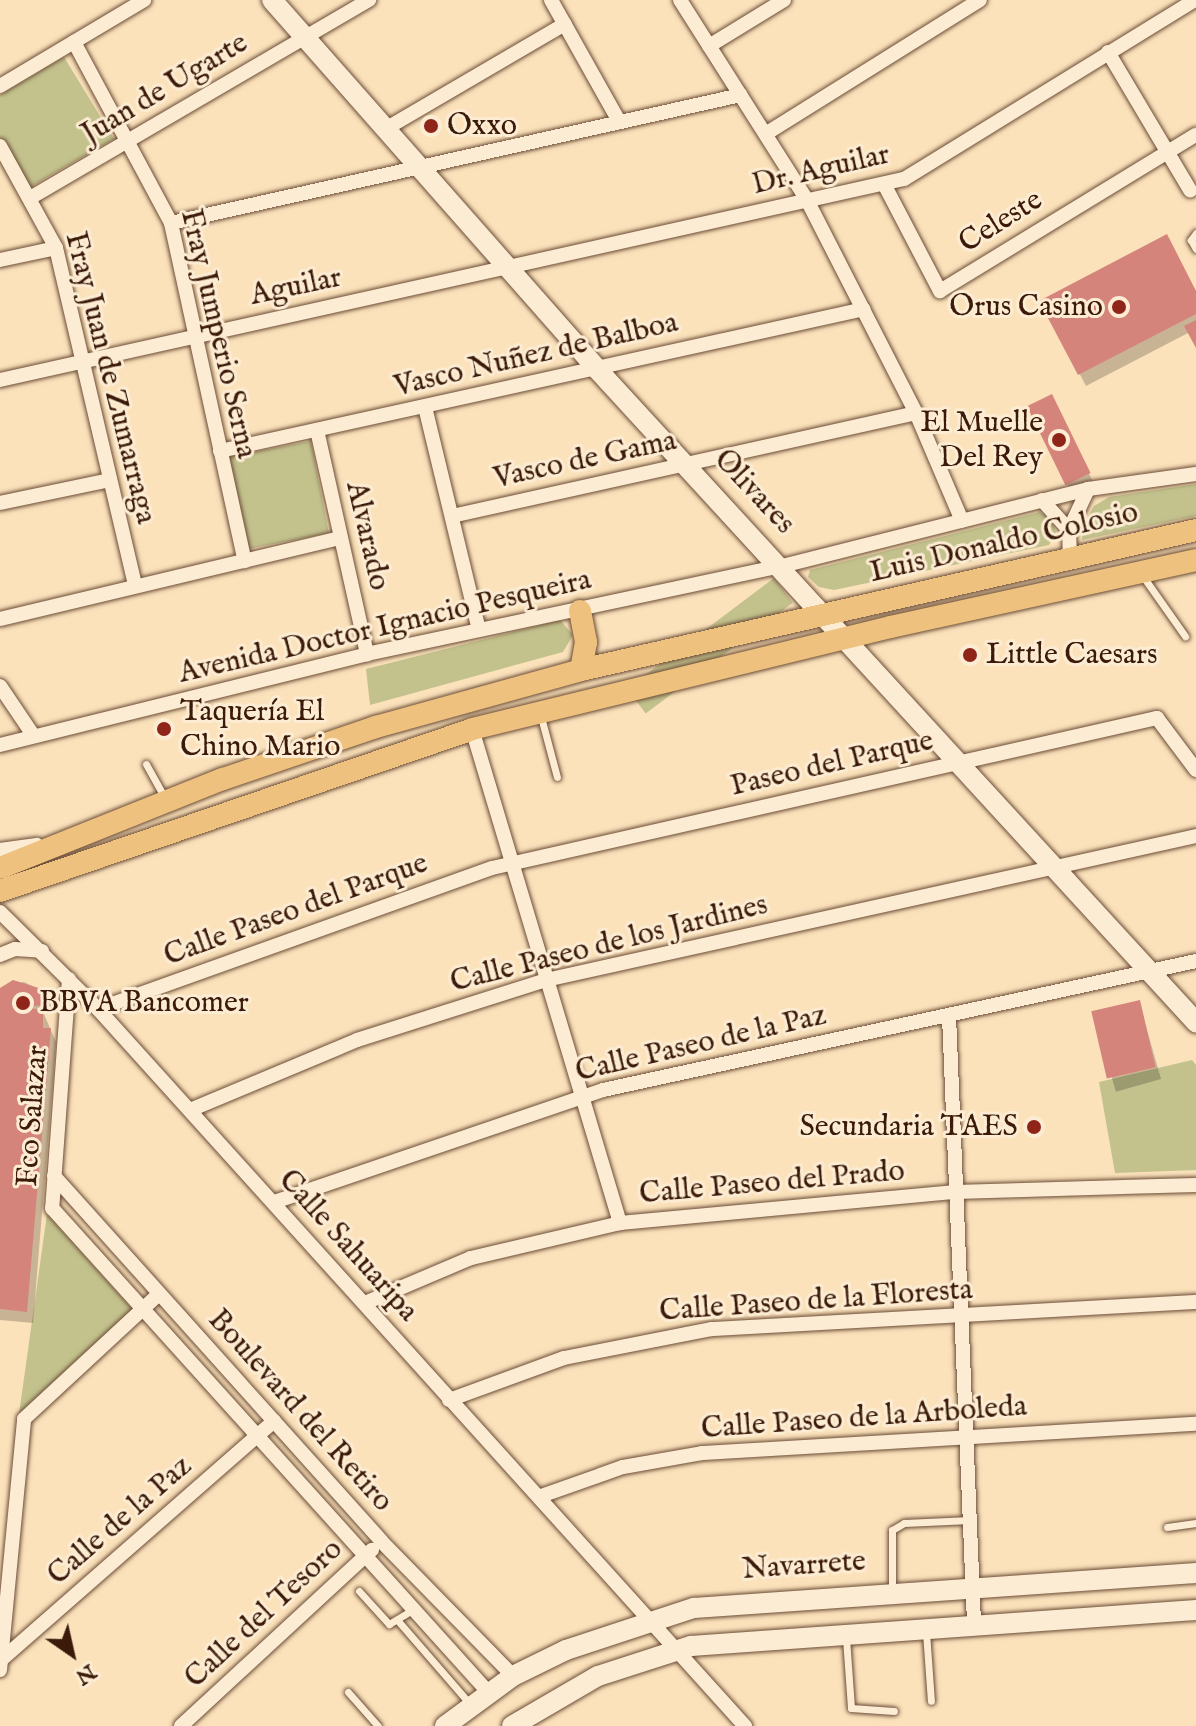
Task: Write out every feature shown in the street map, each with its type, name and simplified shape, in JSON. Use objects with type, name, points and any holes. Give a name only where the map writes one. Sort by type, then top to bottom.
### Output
[{"type":"main road","name":"Olivares","points":[[272,0],[596,368],[782,566],[1196,1022]]},
{"type":"main road","name":"Luis Donaldo Colosio","points":[[0,868],[166,801],[328,741],[581,670],[1196,530]]},
{"type":"main road","name":"Luis Donaldo Colosio","points":[[0,891],[472,729],[891,627],[1196,560]]},
{"type":"main road","points":[[891,627],[888,613],[894,599]]},
{"type":"main road","points":[[580,611],[586,642],[581,670]]},
{"type":"main road","name":"Navarrete","points":[[445,1726],[513,1676],[597,1637],[652,1619],[725,1602],[1196,1573]]},
{"type":"main road","points":[[525,1723],[598,1676],[677,1649],[846,1631],[1196,1610]]},
{"type":"street","points":[[0,86],[144,0]]},
{"type":"street","name":"Juan de Ugarte","points":[[30,198],[369,0]]},
{"type":"street","points":[[551,0],[619,121]]},
{"type":"street","points":[[680,0],[807,200],[916,413],[962,521]]},
{"type":"street","points":[[709,46],[784,0]]},
{"type":"street","points":[[948,0],[957,15]]},
{"type":"street","points":[[767,133],[980,0]]},
{"type":"street","name":"Dr. Aguilar","points":[[510,269],[912,176],[1195,0]]},
{"type":"street","points":[[387,128],[565,24]]},
{"type":"street","name":"Fray Jumperio Serna","points":[[74,42],[171,223],[245,561]]},
{"type":"street","points":[[1108,52],[1190,190]]},
{"type":"street","points":[[171,223],[418,165],[741,95]]},
{"type":"street","name":"Celeste","points":[[884,184],[938,291],[1196,135]]},
{"type":"street","name":"Fray Juan de Zumarraga","points":[[0,146],[56,248],[135,586]]},
{"type":"street","points":[[0,260],[56,248]]},
{"type":"street","name":"Aguilar","points":[[0,380],[194,335],[510,269]]},
{"type":"street","name":"Vasco Nuñez de Balboa","points":[[220,451],[864,309]]},
{"type":"street","points":[[425,407],[479,630]]},
{"type":"street","name":"Vasco de Gama","points":[[452,516],[916,413]]},
{"type":"street","name":"Alvarado","points":[[317,430],[367,654]]},
{"type":"street","name":"Avenida Doctor Ignacio Pesqueira","points":[[0,745],[33,735],[130,718],[367,654],[782,566],[1088,489],[1196,474]]},
{"type":"street","points":[[0,503],[110,480]]},
{"type":"street","points":[[1070,558],[1069,530],[1088,489]]},
{"type":"street","points":[[1042,500],[1069,530]]},
{"type":"street","points":[[0,619],[340,538]]},
{"type":"street","points":[[0,686],[33,735]]},
{"type":"street","name":"Paseo del Parque","points":[[512,863],[1163,720],[1196,770]]},
{"type":"street","points":[[472,729],[620,1223]]},
{"type":"street","points":[[0,850],[81,835]]},
{"type":"street","name":"Calle Paseo de los Jardines","points":[[190,1110],[357,1040],[546,980],[1052,865],[1196,836]]},
{"type":"street","name":"Calle Paseo del Parque","points":[[98,1009],[293,936],[512,863]]},
{"type":"street","name":"Calle Sahuaripa","points":[[0,912],[98,1009],[449,1400],[652,1619],[745,1726]]},
{"type":"street","points":[[0,955],[15,949],[42,951]]},
{"type":"street","name":"Calle Paseo de la Paz","points":[[274,1202],[580,1097],[1196,961]]},
{"type":"street","name":"Fco Salazar","points":[[53,1209],[69,979]]},
{"type":"street","points":[[949,1016],[974,1622]]},
{"type":"street","name":"Boulevard del Retiro","points":[[54,1176],[381,1541],[513,1676]]},
{"type":"street","name":"Calle Paseo del Prado","points":[[365,1303],[471,1258],[620,1223],[956,1192],[1196,1185]]},
{"type":"street","name":"Boulevard del Retiro","points":[[53,1209],[489,1693]]},
{"type":"street","points":[[0,1670],[24,1419],[159,1294]]},
{"type":"street","name":"Calle Paseo de la Floresta","points":[[449,1400],[564,1358],[666,1335],[1196,1302]]},
{"type":"street","name":"Calle de la Paz","points":[[1,1660],[274,1421]]},
{"type":"street","name":"Calle Paseo de la Arboleda","points":[[541,1496],[623,1467],[687,1455],[1196,1424]]},
{"type":"street","name":"Calle del Tesoro","points":[[181,1726],[381,1541]]},
{"type":"lane","points":[[1196,233],[1191,240],[1196,249]]},
{"type":"lane","points":[[1140,572],[1185,636]]},
{"type":"lane","points":[[539,712],[557,777]]},
{"type":"lane","points":[[146,764],[166,801]]},
{"type":"lane","points":[[892,1590],[892,1530],[904,1523],[970,1520]]},
{"type":"lane","points":[[1167,1527],[1196,1523]]},
{"type":"lane","points":[[359,1591],[389,1624],[399,1622],[414,1609]]},
{"type":"lane","points":[[399,1622],[471,1705]]},
{"type":"lane","points":[[926,1626],[931,1701]]},
{"type":"lane","points":[[846,1631],[851,1708],[894,1711]]},
{"type":"lane","points":[[348,1692],[378,1726]]},
{"type":"shaded area","points":[[64,57],[114,139],[30,187],[0,137],[0,95]]},
{"type":"shaded area","points":[[311,441],[329,533],[246,549],[229,457]]},
{"type":"shaded area","points":[[1196,484],[1196,516],[1082,540],[1083,525],[1094,506],[1109,497]]},
{"type":"shaded area","points":[[1040,512],[1052,519],[1056,533],[1049,545],[834,590],[819,587],[808,577],[810,570]]},
{"type":"shaded area","points":[[774,578],[793,603],[646,713],[627,689]]},
{"type":"shaded area","points":[[560,620],[573,635],[563,652],[370,705],[366,669]]},
{"type":"shaded area","points":[[1192,1060],[1196,1065],[1196,1170],[1115,1173],[1099,1082]]},
{"type":"shaded area","points":[[47,1214],[135,1312],[19,1414]]},
{"type":"building","name":"Orus Casino","points":[[1167,234],[1196,291],[1196,314],[1078,375],[1039,301]]},
{"type":"building","points":[[1196,320],[1196,348],[1184,326]]},
{"type":"building","name":"El Muelle Del Rey","points":[[1052,394],[1091,473],[1065,485],[1027,406]]},
{"type":"building","points":[[13,980],[45,990],[49,998],[45,1005],[22,1007],[43,1010],[43,1028],[51,1028],[27,1312],[0,1309],[0,988]]},
{"type":"building","points":[[1140,1000],[1156,1067],[1107,1078],[1091,1011]]},
{"type":"place","name":"Oxxo","points":[[431,126]]},
{"type":"place","name":"Orus Casino","points":[[1119,307]]},
{"type":"place","name":"El Muelle Del Rey","points":[[1059,440]]},
{"type":"place","name":"Little Caesars","points":[[970,655]]},
{"type":"place","name":"Taquería El Chino Mario","points":[[164,729]]},
{"type":"place","name":"BBVA Bancomer","points":[[23,1003]]},
{"type":"place","name":"Secundaria TAES","points":[[1034,1127]]}]
